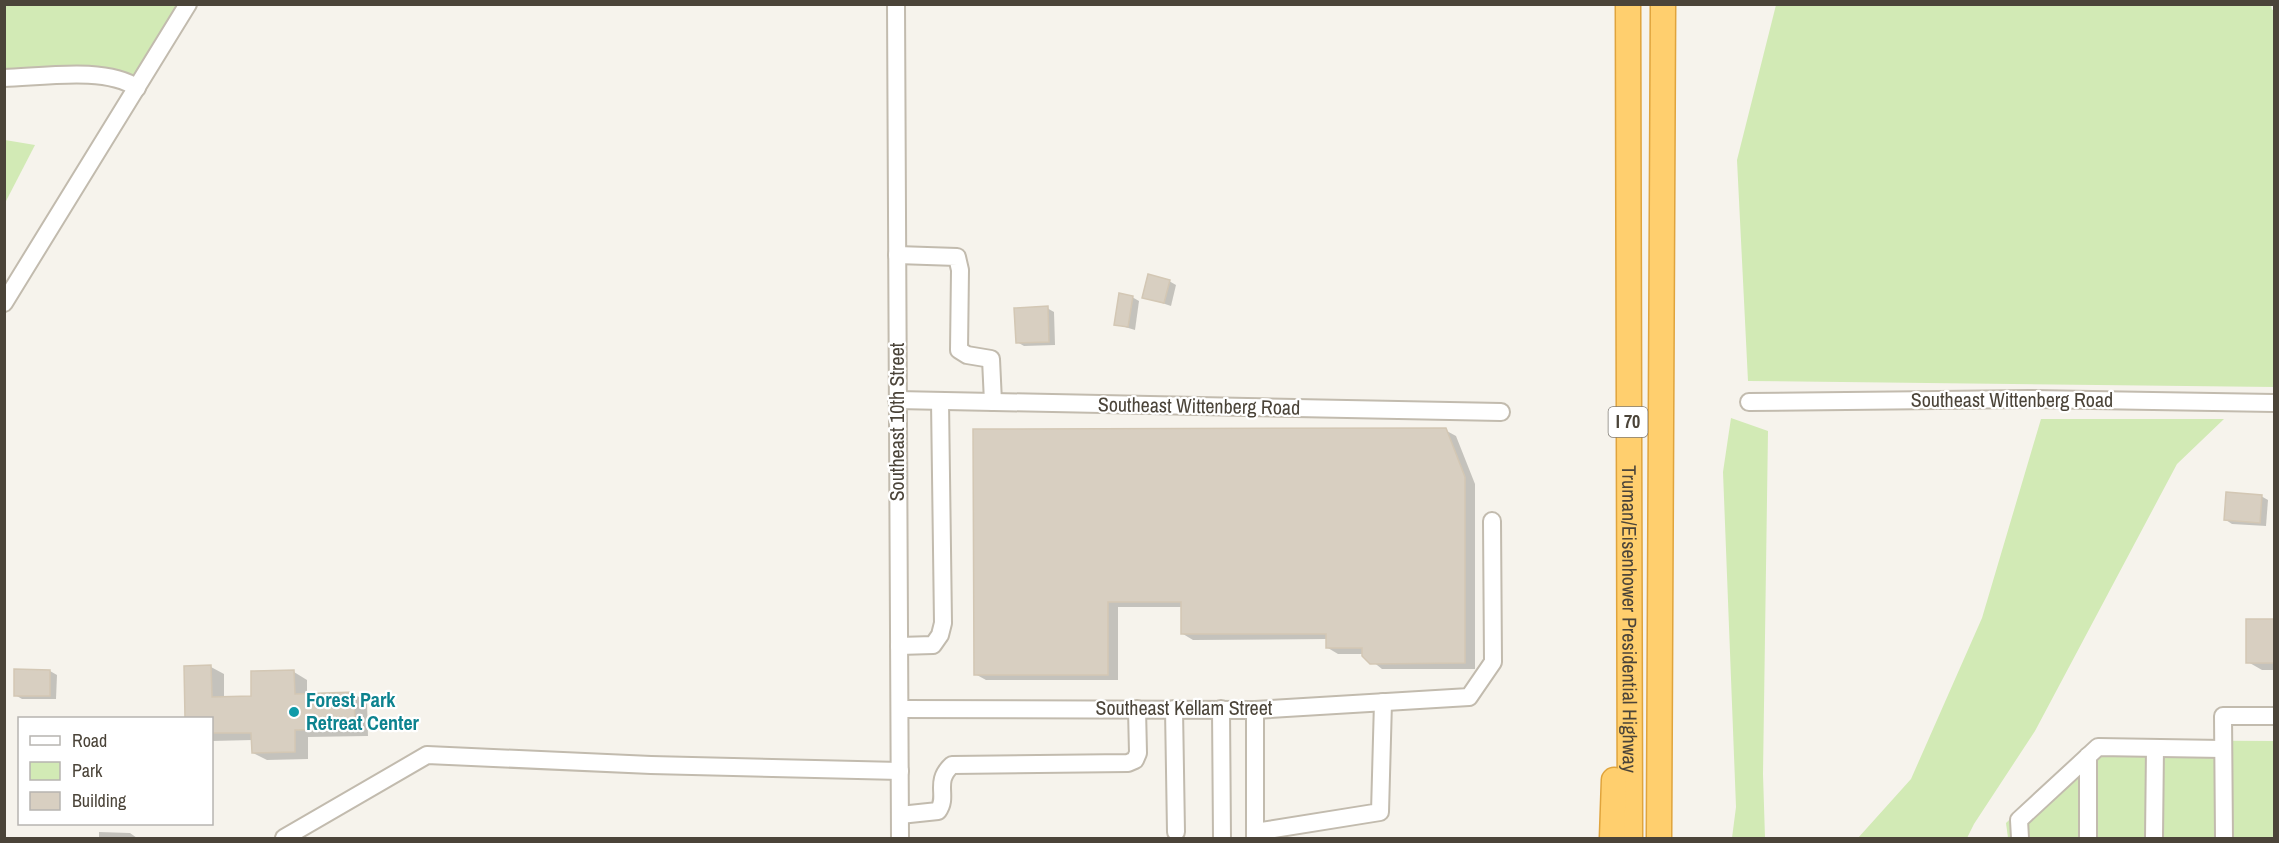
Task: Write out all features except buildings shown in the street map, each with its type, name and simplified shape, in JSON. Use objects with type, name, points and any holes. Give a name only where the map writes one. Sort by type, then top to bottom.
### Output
[{"type":"highway","name":"Truman/Eisenhower Presidential Highway","points":[[1628,4],[1630,838]]},
{"type":"highway","name":"Truman/Eisenhower Presidential Highway","points":[[1659,838],[1663,4]]},
{"type":"highway","points":[[1612,838],[1616,726],[1630,605]]},
{"type":"highway","points":[[1659,692],[1673,838]]},
{"type":"street","points":[[4,303],[188,4]]},
{"type":"street","name":"Southeast 10th Street","points":[[896,4],[900,838]]},
{"type":"street","points":[[4,78],[110,77],[128,82],[136,88]]},
{"type":"street","points":[[897,255],[957,257],[960,270],[959,350],[967,355],[991,359],[993,402]]},
{"type":"street","name":"Southeast Wittenberg Road","points":[[1749,402],[2029,399],[2274,403]]},
{"type":"street","name":"Southeast Wittenberg Road","points":[[897,400],[1501,412]]},
{"type":"street","points":[[899,646],[933,645],[940,634],[943,623],[940,401]]},
{"type":"street","name":"Southeast Kellam Street","points":[[900,709],[1255,710],[1469,697],[1492,662],[1492,521]]},
{"type":"street","points":[[1255,710],[1255,835],[1380,812],[1383,702]]},
{"type":"street","points":[[900,814],[938,811],[941,806],[941,779],[944,772],[952,765],[1128,763],[1135,760],[1138,753],[1137,709]]},
{"type":"street","points":[[1174,709],[1176,832]]},
{"type":"street","points":[[1221,709],[1222,838]]},
{"type":"street","points":[[2224,838],[2223,716],[2274,716]]},
{"type":"street","points":[[2020,838],[2019,820],[2098,747],[2223,749]]},
{"type":"street","points":[[2154,838],[2155,748]]},
{"type":"street","points":[[284,838],[426,755],[651,765],[900,771]]},
{"type":"street","points":[[2088,756],[2088,838]]},
{"type":"green space","points":[[4,5],[188,5],[137,88],[129,82],[5,78]]},
{"type":"green space","points":[[1776,5],[2271,5],[2272,10],[2274,9],[2274,387],[1748,381],[1737,160]]},
{"type":"green space","points":[[4,141],[35,145],[5,203]]},
{"type":"green space","points":[[1731,418],[1768,431],[1763,774],[1765,838],[1732,838],[1736,807],[1723,472]]},
{"type":"green space","points":[[2041,419],[2224,419],[2177,464],[2035,731],[1967,838],[1858,838],[1911,779],[1982,618]]},
{"type":"green space","points":[[2092,740],[2274,741],[2274,838],[2008,838],[2006,823]]},
{"type":"place","name":"Forest Park Retreat Center","points":[[294,712]]}]
